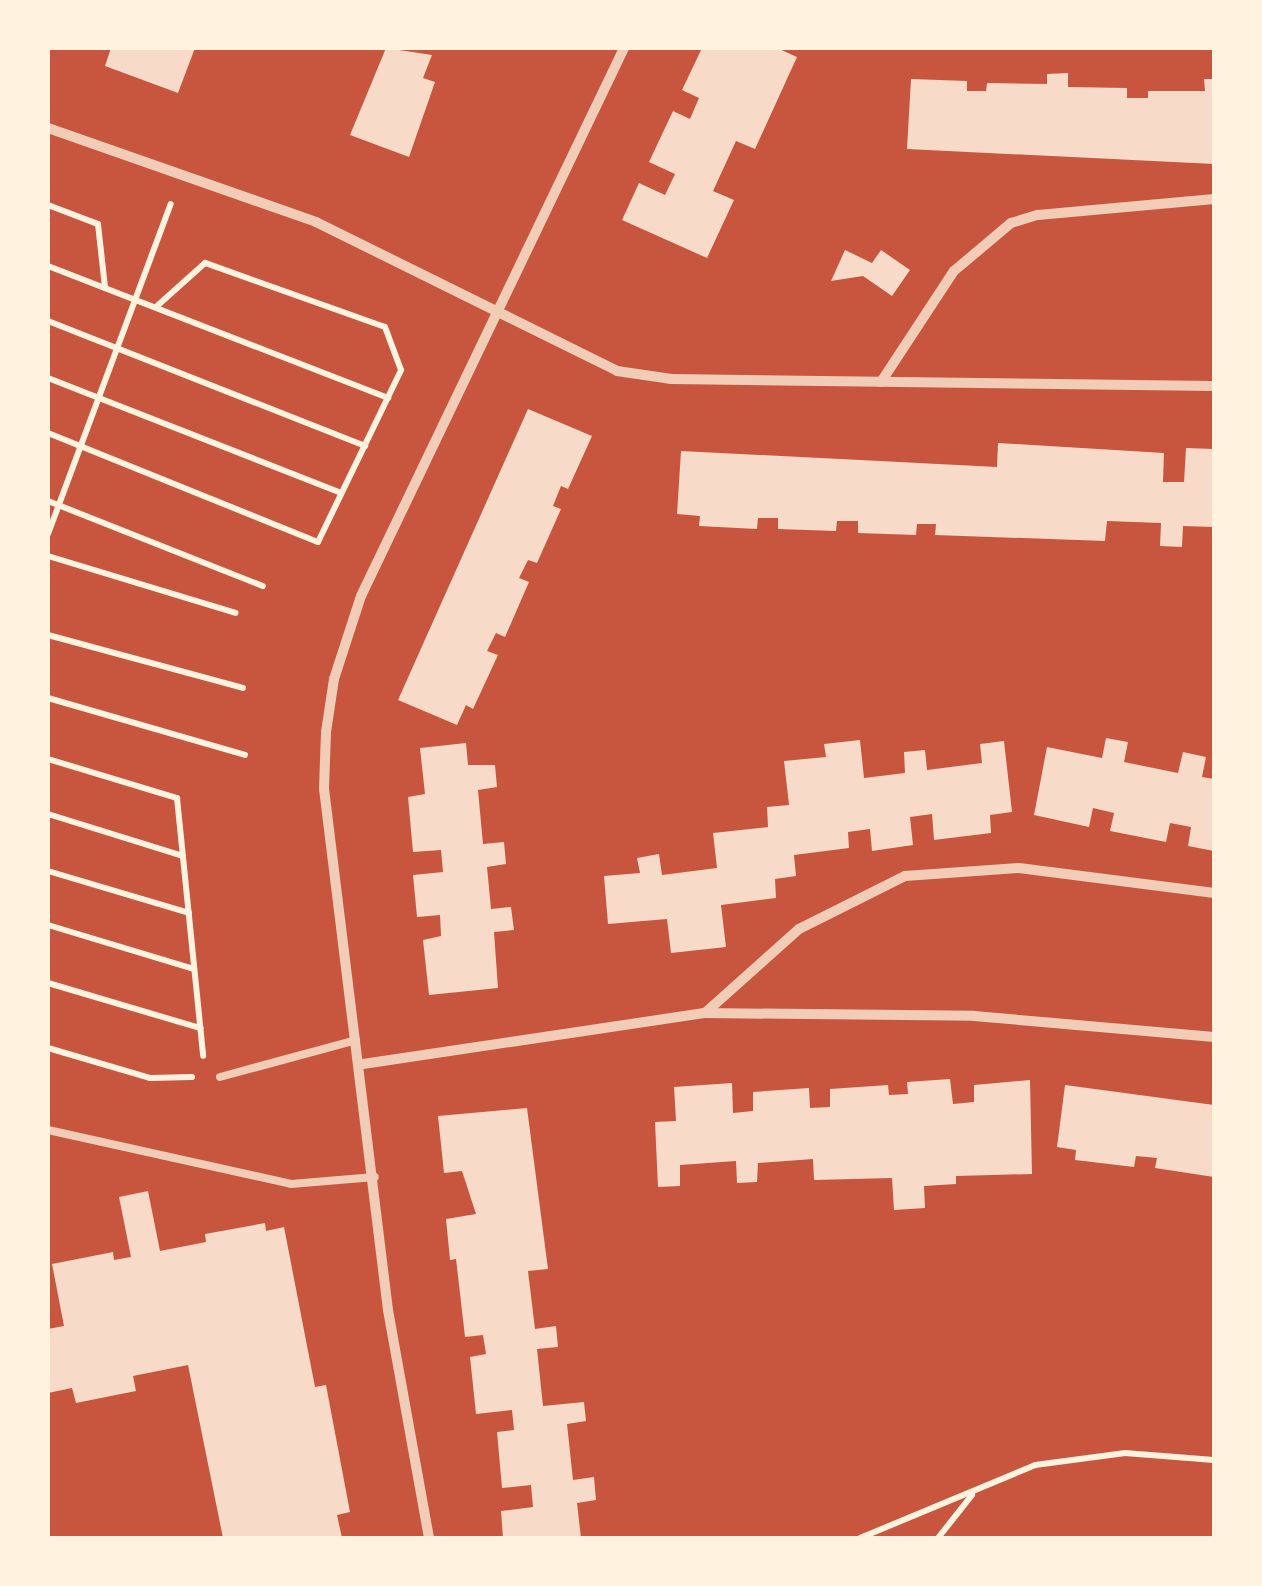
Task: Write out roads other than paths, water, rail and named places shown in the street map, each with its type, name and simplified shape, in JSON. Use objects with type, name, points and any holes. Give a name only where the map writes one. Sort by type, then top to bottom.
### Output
[{"type":"street","points":[[428,1538],[388,1310],[362,1064],[324,788],[334,679],[388,536],[499,316],[624,48]]},
{"type":"street","points":[[48,128],[316,222],[499,316],[617,371],[671,379],[1214,386]]},
{"type":"street","points":[[881,382],[954,271],[1010,223],[1038,214],[1214,198]]},
{"type":"street","points":[[704,1013],[799,928],[905,876],[1018,868],[1214,893]]},
{"type":"street","points":[[362,1064],[704,1013],[974,1016],[1214,1037]]},
{"type":"lane","points":[[220,1076],[359,1040]]},
{"type":"lane","points":[[48,1130],[290,1184],[374,1177]]}]
